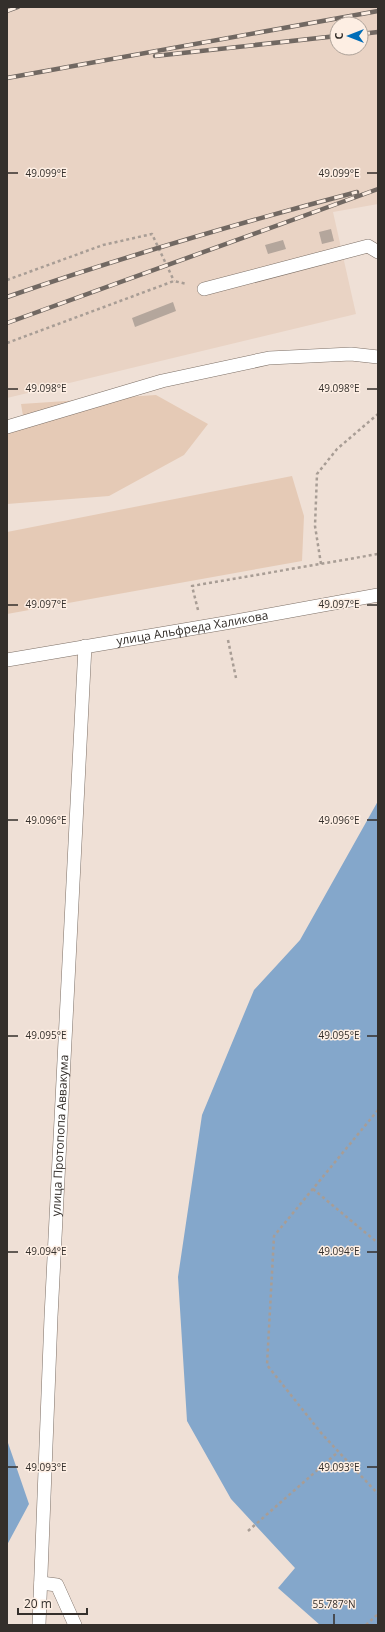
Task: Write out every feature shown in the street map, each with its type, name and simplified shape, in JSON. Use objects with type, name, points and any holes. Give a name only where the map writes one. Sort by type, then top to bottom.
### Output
[{"type":"lane","points":[[204,289],[368,246],[378,252]]},
{"type":"lane","points":[[7,427],[162,381],[269,358],[351,354],[378,357]]},
{"type":"lane","name":"улица Альфреда Халикова","points":[[7,660],[378,595]]},
{"type":"lane","name":"улица Протопопа Аввакума","points":[[39,1625],[51,1325],[85,646]]},
{"type":"lane","points":[[41,1582],[57,1585],[75,1625]]},
{"type":"path","points":[[7,280],[103,245],[152,234],[174,281],[7,342]]},
{"type":"path","points":[[321,564],[315,526],[317,474],[337,449],[378,414]]},
{"type":"path","points":[[202,626],[192,586],[378,554]]},
{"type":"path","points":[[225,623],[236,678]]},
{"type":"path","points":[[378,1110],[274,1236],[267,1365],[322,1434],[378,1494]]},
{"type":"path","points":[[313,1189],[378,1243]]},
{"type":"path","points":[[248,1531],[338,1452]]},
{"type":"path","points":[[366,1625],[378,1614]]},
{"type":"shaded area","points":[[7,7],[378,7],[378,204],[333,212],[356,314],[7,398]]},
{"type":"shaded area","points":[[156,395],[208,424],[184,455],[109,496],[7,504],[7,420],[23,416],[21,404]]},
{"type":"shaded area","points":[[292,476],[304,516],[302,561],[7,614],[7,532]]},
{"type":"water","points":[[378,801],[378,1625],[320,1625],[278,1588],[295,1568],[231,1499],[187,1421],[178,1277],[202,1115],[254,990],[300,940]]},
{"type":"water","points":[[7,1440],[29,1504],[7,1545]]},
{"type":"building","points":[[331,229],[334,241],[322,244],[319,232]]},
{"type":"building","points":[[283,240],[286,249],[268,254],[265,245]]},
{"type":"building","points":[[173,302],[176,311],[135,327],[132,318]]},
{"type":"railway","points":[[7,11],[18,7]]},
{"type":"railway","points":[[7,78],[378,11]]},
{"type":"railway","points":[[369,33],[378,32]]},
{"type":"railway","points":[[155,56],[329,37]]},
{"type":"railway","points":[[7,323],[378,189]]},
{"type":"railway","points":[[7,297],[181,241],[357,192]]}]
